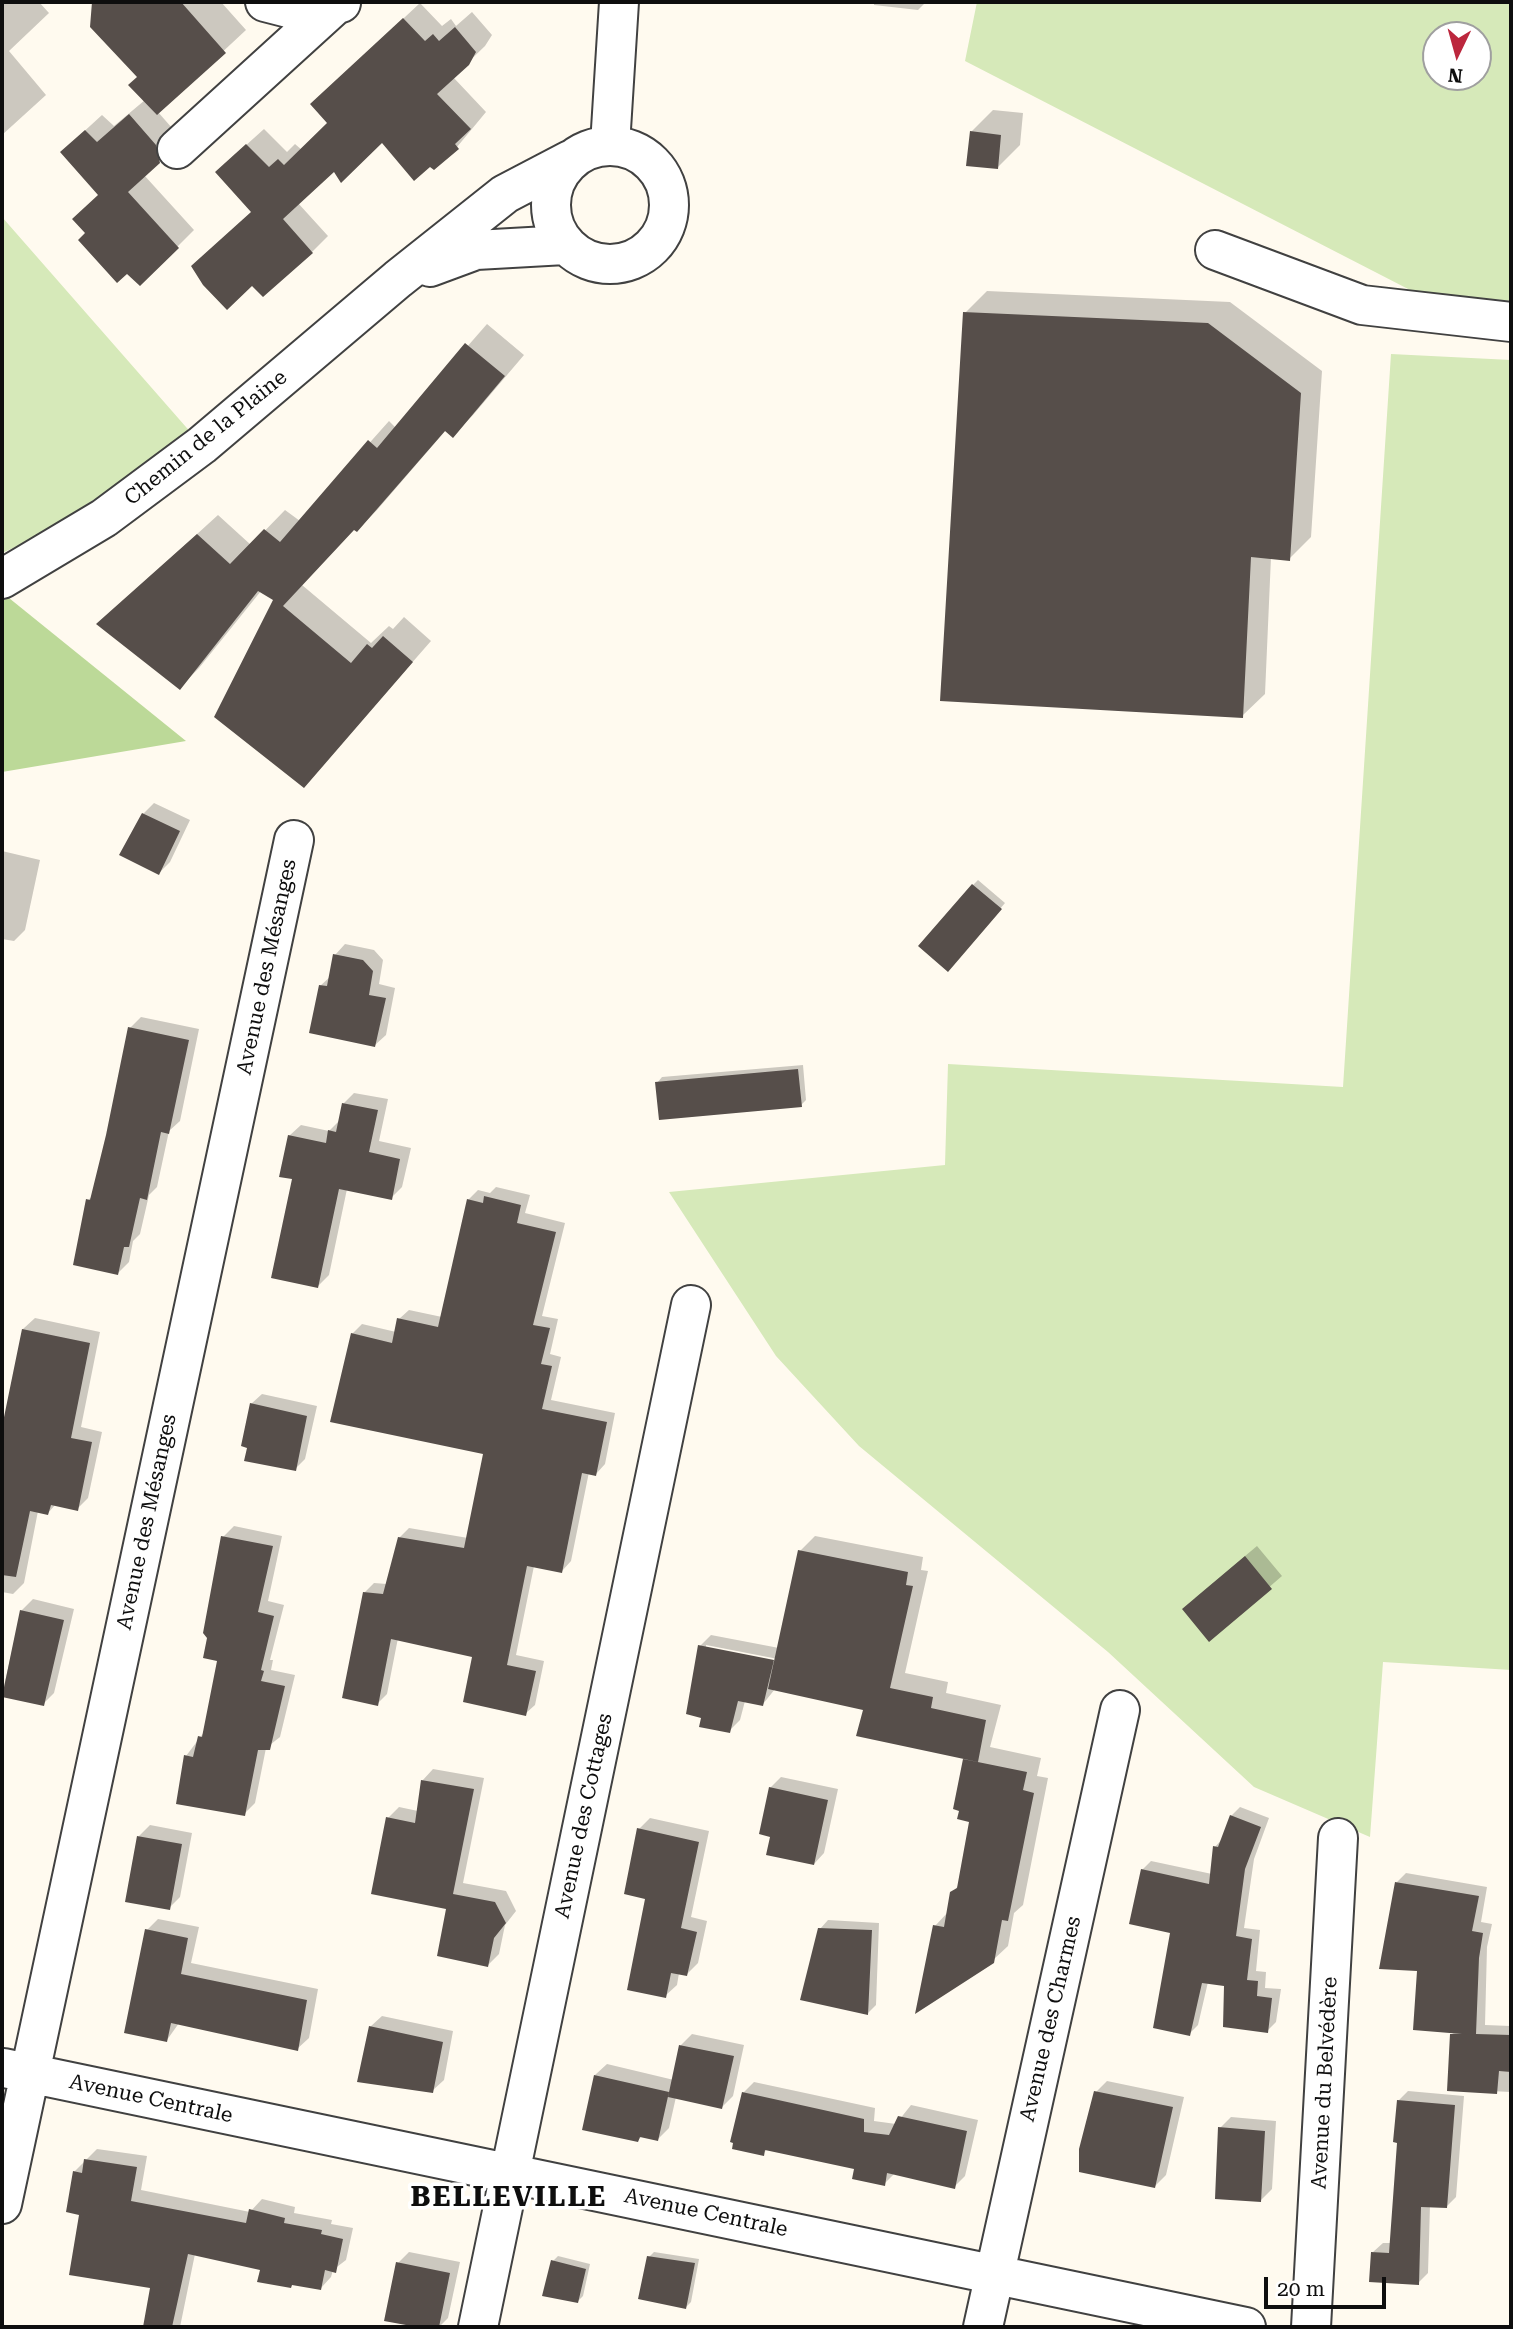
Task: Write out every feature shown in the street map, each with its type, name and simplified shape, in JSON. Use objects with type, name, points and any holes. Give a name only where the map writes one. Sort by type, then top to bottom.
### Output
[{"type":"street","points":[[265,2],[304,12],[338,4]]},
{"type":"street","points":[[610,145],[620,2]]},
{"type":"street","points":[[177,149],[338,4]]},
{"type":"street","points":[[610,145],[627,148],[644,157],[657,169],[666,185],[670,203],[660,238],[648,251],[632,261],[614,264],[588,260],[565,245],[555,229],[550,211],[551,193],[558,175],[570,160],[582,153],[610,145]]},
{"type":"street","name":"Chemin de la Plaine","points":[[2,579],[104,518],[202,445],[398,279],[505,194],[570,160]]},
{"type":"street","name":"Chemin de la Plaine","points":[[398,279],[476,250],[565,245]]},
{"type":"street","points":[[1215,250],[1362,305],[1511,322]]},
{"type":"street","name":"Avenue des Mésanges","points":[[2,2204],[15,2071],[294,840]]},
{"type":"street","name":"Avenue des Cottages","points":[[478,2327],[691,1305]]},
{"type":"street","name":"Avenue des Charmes","points":[[983,2327],[1120,1710]]},
{"type":"street","name":"Avenue du Belvédère","points":[[1311,2327],[1338,1838]]},
{"type":"street","name":"Avenue Centrale","points":[[15,2071],[1246,2327]]},
{"type":"green space","points":[[977,2],[1511,2],[1511,301],[1412,291],[965,61]]},
{"type":"green space","points":[[2,217],[193,435],[35,538],[2,553]]},
{"type":"green space","points":[[1391,354],[1511,360],[1511,1670],[1383,1662],[1370,1837],[1254,1787],[1108,1652],[859,1446],[776,1356],[669,1192],[945,1165],[948,1064],[1343,1087]]},
{"type":"green space","points":[[9,598],[186,741],[2,772],[2,601]]},
{"type":"building","points":[[92,2],[181,2],[226,53],[157,115],[128,85],[137,77],[90,27]]},
{"type":"building","points":[[403,18],[425,41],[433,34],[439,41],[455,27],[476,52],[469,65],[437,94],[471,129],[455,144],[459,149],[434,170],[430,167],[414,181],[382,143],[341,183],[334,172],[283,219],[313,253],[263,297],[252,286],[227,310],[203,285],[191,266],[251,212],[215,172],[246,144],[269,167],[278,159],[284,165],[327,123],[310,104]]},
{"type":"building","points":[[129,114],[156,145],[160,163],[128,192],[179,248],[140,286],[127,274],[117,283],[78,240],[85,233],[72,219],[98,195],[60,152],[85,130],[97,142]]},
{"type":"building","points":[[970,131],[1001,135],[998,169],[966,166]]},
{"type":"building","points":[[963,312],[1208,323],[1301,393],[1290,561],[1251,557],[1243,718],[940,701]]},
{"type":"building","points":[[465,343],[505,376],[453,438],[445,431],[357,532],[354,530],[283,606],[351,663],[367,644],[372,648],[383,636],[413,662],[304,788],[214,717],[273,600],[258,591],[180,690],[96,624],[197,534],[230,564],[264,529],[280,542],[368,440],[377,448]]},
{"type":"building","points":[[142,813],[180,831],[159,875],[119,855]]},
{"type":"building","points":[[972,884],[1002,909],[948,972],[918,946]]},
{"type":"building","points":[[333,954],[363,960],[373,971],[369,995],[386,998],[375,1047],[309,1033],[319,985],[327,986]]},
{"type":"building","points":[[128,1027],[189,1040],[169,1134],[161,1132],[147,1200],[140,1198],[129,1247],[124,1247],[118,1275],[73,1265],[86,1199],[90,1200],[106,1135]]},
{"type":"building","points":[[798,1069],[802,1107],[659,1120],[655,1082]]},
{"type":"building","points":[[342,1103],[378,1110],[369,1152],[400,1159],[392,1200],[339,1189],[318,1288],[271,1278],[292,1179],[279,1177],[288,1135],[326,1143],[328,1130],[336,1132]]},
{"type":"building","points":[[484,1196],[521,1205],[517,1223],[556,1232],[533,1325],[550,1328],[541,1364],[552,1366],[542,1409],[607,1422],[596,1476],[582,1473],[562,1573],[527,1566],[507,1665],[536,1671],[526,1716],[463,1702],[472,1657],[391,1639],[378,1706],[342,1698],[363,1592],[383,1594],[398,1537],[464,1548],[483,1454],[330,1422],[351,1333],[392,1343],[397,1318],[438,1327],[467,1199],[483,1203]]},
{"type":"building","points":[[22,1329],[90,1343],[71,1438],[92,1442],[78,1511],[51,1505],[48,1515],[30,1511],[16,1577],[2,1575],[2,1427]]},
{"type":"building","points":[[250,1403],[307,1416],[296,1471],[244,1461],[247,1448],[241,1446]]},
{"type":"building","points":[[221,1536],[273,1546],[258,1612],[274,1616],[261,1670],[264,1671],[261,1681],[285,1686],[270,1750],[258,1750],[245,1816],[176,1804],[184,1755],[193,1757],[198,1736],[202,1737],[217,1661],[203,1658],[207,1638],[203,1633]]},
{"type":"building","points":[[798,1550],[908,1572],[906,1585],[913,1586],[890,1688],[933,1697],[931,1708],[986,1720],[978,1762],[856,1736],[863,1710],[768,1689]]},
{"type":"building","points":[[1245,1556],[1272,1589],[1209,1642],[1182,1609]]},
{"type":"building","points":[[20,1610],[64,1620],[44,1706],[2,1697]]},
{"type":"building","points":[[698,1645],[774,1660],[763,1706],[738,1701],[730,1733],[699,1727],[701,1718],[686,1714]]},
{"type":"building","points":[[963,1759],[1027,1772],[1023,1790],[1034,1793],[1008,1921],[1002,1920],[994,1963],[915,2014],[933,1925],[944,1927],[950,1892],[957,1888],[969,1822],[957,1819],[959,1811],[953,1809]]},
{"type":"building","points":[[421,1780],[474,1789],[453,1894],[495,1902],[506,1923],[494,1938],[488,1967],[437,1956],[446,1909],[371,1894],[386,1817],[415,1823]]},
{"type":"building","points":[[769,1787],[828,1800],[814,1865],[766,1855],[770,1837],[759,1834]]},
{"type":"building","points":[[1230,1815],[1261,1827],[1245,1869],[1236,1936],[1252,1939],[1247,1980],[1258,1981],[1257,1996],[1272,1998],[1268,2033],[1223,2027],[1224,1986],[1202,1983],[1190,2036],[1153,2028],[1170,1933],[1129,1924],[1141,1869],[1209,1884],[1213,1846],[1218,1847]]},
{"type":"building","points":[[637,1828],[699,1842],[681,1928],[697,1932],[687,1976],[671,1973],[666,1998],[627,1990],[645,1899],[624,1894]]},
{"type":"building","points":[[137,1836],[182,1844],[170,1910],[125,1902]]},
{"type":"building","points":[[1395,1882],[1479,1896],[1472,1931],[1483,1933],[1479,1958],[1476,2034],[1511,2035],[1511,2072],[1499,2071],[1497,2094],[1447,2091],[1450,2034],[1462,2034],[1413,2030],[1417,1971],[1379,1969]]},
{"type":"building","points":[[818,1928],[872,1930],[868,2015],[800,2000]]},
{"type":"building","points":[[145,1929],[188,1938],[181,1974],[307,2000],[298,2051],[171,2023],[167,2042],[124,2033]]},
{"type":"building","points":[[369,2026],[443,2042],[433,2093],[357,2082]]},
{"type":"building","points":[[679,2045],[734,2056],[722,2109],[668,2097]]},
{"type":"building","points":[[594,2075],[669,2092],[658,2141],[640,2137],[638,2142],[582,2130]]},
{"type":"building","points":[[1094,2091],[1173,2107],[1155,2188],[1079,2172],[1079,2149]]},
{"type":"building","points":[[742,2092],[864,2119],[864,2132],[889,2135],[898,2116],[967,2131],[955,2189],[887,2173],[885,2186],[852,2179],[854,2169],[765,2150],[764,2156],[732,2149],[733,2143],[730,2142]]},
{"type":"building","points":[[1397,2100],[1455,2105],[1447,2208],[1421,2207],[1419,2285],[1369,2282],[1371,2252],[1389,2253],[1397,2143],[1393,2142]]},
{"type":"building","points":[[1218,2127],[1265,2131],[1261,2202],[1215,2199]]},
{"type":"building","points":[[84,2159],[137,2167],[131,2201],[246,2223],[249,2209],[285,2218],[284,2223],[322,2230],[321,2234],[343,2239],[336,2273],[325,2270],[321,2290],[292,2285],[291,2288],[257,2282],[260,2270],[188,2254],[172,2327],[143,2327],[150,2288],[69,2275],[79,2215],[66,2212],[73,2171],[82,2173]]},
{"type":"building","points":[[647,2256],[695,2263],[686,2309],[638,2299]]},
{"type":"building","points":[[551,2260],[586,2269],[578,2303],[542,2296]]},
{"type":"building","points":[[396,2262],[450,2273],[439,2327],[417,2327],[384,2321]]},
{"type":"district","name":"BELLEVILLE","points":[[509,2198]]}]
